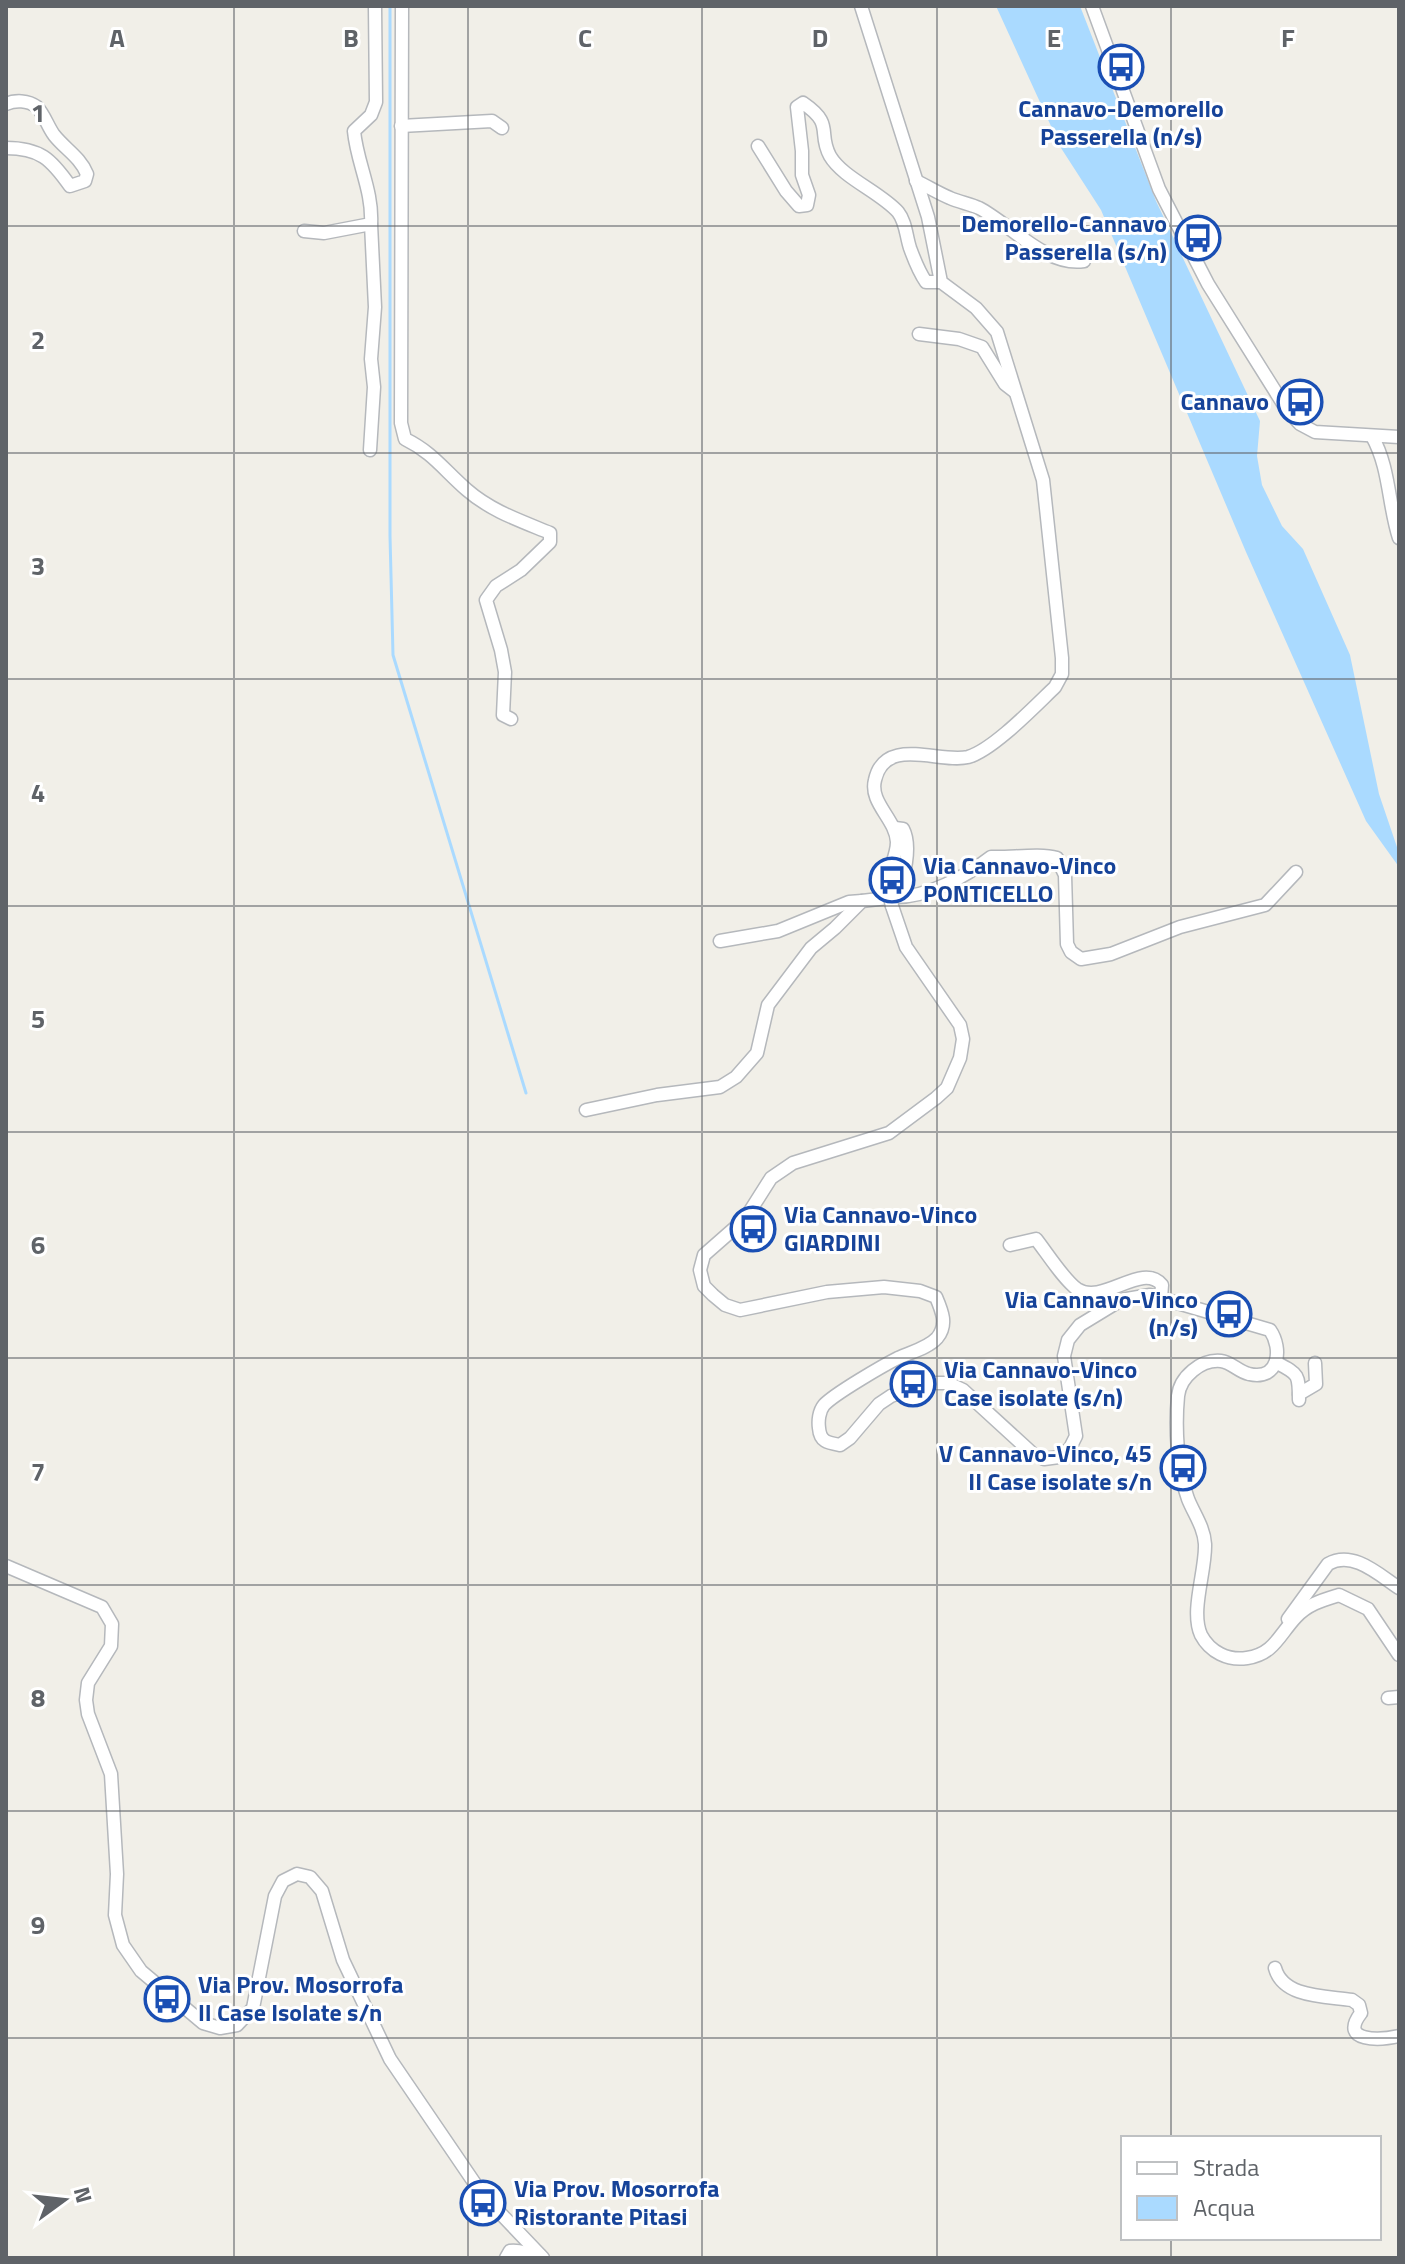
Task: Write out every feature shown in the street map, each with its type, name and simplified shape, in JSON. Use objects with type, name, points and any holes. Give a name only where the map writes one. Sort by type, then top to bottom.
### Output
[{"type":"street","points":[[370,450],[375,307],[370,193],[354,131],[371,115],[376,102],[375,6]]},
{"type":"street","points":[[402,6],[401,423],[405,439],[424,447],[468,491],[490,507],[550,533],[550,542],[521,570],[496,586],[486,600],[505,672],[503,715],[511,719]]},
{"type":"street","points":[[861,6],[928,217],[941,282]]},
{"type":"street","points":[[1092,6],[1159,189],[1208,284],[1287,410],[1300,424],[1315,432],[1399,437]]},
{"type":"street","points":[[6,104],[26,102],[36,107],[56,138],[84,166],[87,174],[85,181],[70,186],[51,160],[24,148],[6,148]]},
{"type":"street","points":[[758,146],[786,191],[799,206],[807,205],[809,195],[802,175],[797,107],[803,103],[817,113],[824,127],[829,155],[901,216],[910,249],[926,282],[941,282],[976,308],[997,332],[1043,480],[1062,674],[1055,687],[984,750],[965,758],[914,753],[892,758],[881,765],[875,778],[874,791],[895,828],[897,846],[886,880],[906,947],[960,1025],[963,1039],[954,1075],[936,1098],[889,1133],[793,1163],[771,1178],[745,1219],[704,1255],[700,1270],[704,1286],[725,1305],[740,1310],[827,1292],[884,1287],[920,1291],[936,1297],[944,1325],[937,1338],[878,1368],[824,1405],[818,1420],[819,1435],[827,1443],[840,1445],[850,1438],[879,1404],[891,1396],[927,1383],[948,1383],[963,1390],[1033,1454],[1044,1459],[1059,1457],[1070,1448],[1076,1436],[1064,1356],[1068,1340],[1080,1325],[1121,1300],[1143,1295],[1270,1330],[1277,1340],[1277,1363]]},
{"type":"street","points":[[401,126],[492,121],[502,128]]},
{"type":"street","points":[[916,181],[980,209],[1023,239],[1055,256],[1074,262],[1084,261]]},
{"type":"street","points":[[304,231],[324,233],[371,224]]},
{"type":"street","points":[[919,334],[959,339],[982,347],[1005,384],[1016,392]]},
{"type":"street","points":[[1372,436],[1387,472],[1399,538]]},
{"type":"street","points":[[720,941],[778,931],[849,902],[913,897],[969,875],[991,857],[1047,855],[1057,858],[1065,875],[1067,944],[1071,952],[1081,959],[1099,958],[1180,927],[1265,905],[1296,872]]},
{"type":"street","points":[[586,1110],[657,1095],[720,1087],[736,1077],[757,1053],[768,1005],[791,971],[862,901]]},
{"type":"street","points":[[1010,1245],[1036,1239],[1076,1288],[1091,1295],[1148,1278],[1158,1280],[1162,1285],[1161,1298]]},
{"type":"street","points":[[1277,1363],[1268,1370],[1249,1374],[1222,1361],[1197,1368],[1179,1388],[1180,1462],[1187,1497],[1203,1530],[1205,1546],[1197,1622],[1201,1635],[1212,1650],[1227,1657],[1245,1658],[1267,1653],[1296,1616],[1314,1603],[1339,1595],[1368,1609],[1399,1655]]},
{"type":"street","points":[[1277,1363],[1293,1370],[1299,1379],[1299,1397],[1316,1384],[1315,1363]]},
{"type":"street","points":[[1277,1641],[1291,1612],[1328,1564],[1337,1559],[1355,1561],[1399,1588]]},
{"type":"street","points":[[6,1566],[102,1607],[112,1624],[111,1646],[88,1683],[86,1700],[88,1714],[111,1774],[117,1874],[115,1915],[123,1945],[141,1971],[203,2023],[220,2028],[237,2025],[253,2008],[275,1896],[283,1881],[297,1874],[310,1877],[322,1891],[343,1960],[390,2059],[482,2194],[541,2256]]},
{"type":"street","points":[[1275,1968],[1283,1984],[1294,1990],[1352,2000],[1359,2005],[1361,2013],[1354,2022],[1356,2034],[1384,2039],[1399,2036]]},
{"type":"street","points":[[506,2258],[510,2251],[516,2250],[541,2256]]},
{"type":"water","points":[[996,6],[1080,6],[1156,201],[1260,421],[1257,456],[1262,485],[1282,526],[1303,549],[1350,655],[1379,794],[1399,853],[1399,867],[1366,821],[1246,552],[1101,210],[1061,148]]},
{"type":"waterway","points":[[390,6],[390,536],[393,655],[526,1093]]},
{"type":"place","name":"Cannavo-Demorello Passerella (n/s)","points":[[1121,67]]},
{"type":"place","name":"Demorello-Cannavo Passerella (s/n)","points":[[1198,238]]},
{"type":"place","name":"Cannavo","points":[[1300,402]]},
{"type":"place","name":"Via Cannavo-Vinco PONTICELLO","points":[[892,880]]},
{"type":"place","name":"Via Cannavo-Vinco GIARDINI","points":[[753,1229]]},
{"type":"place","name":"Via Cannavo-Vinco (n/s)","points":[[1229,1314]]},
{"type":"place","name":"Via Cannavo-Vinco Case isolate (s/n)","points":[[913,1384]]},
{"type":"place","name":"V Cannavo-Vinco, 45 II Case isolate s/n","points":[[1183,1468]]},
{"type":"place","name":"Via Prov. Mosorrofa II Case Isolate s/n","points":[[167,1999]]},
{"type":"place","name":"Via Prov. Mosorrofa Ristorante Pitasi","points":[[483,2203]]}]
